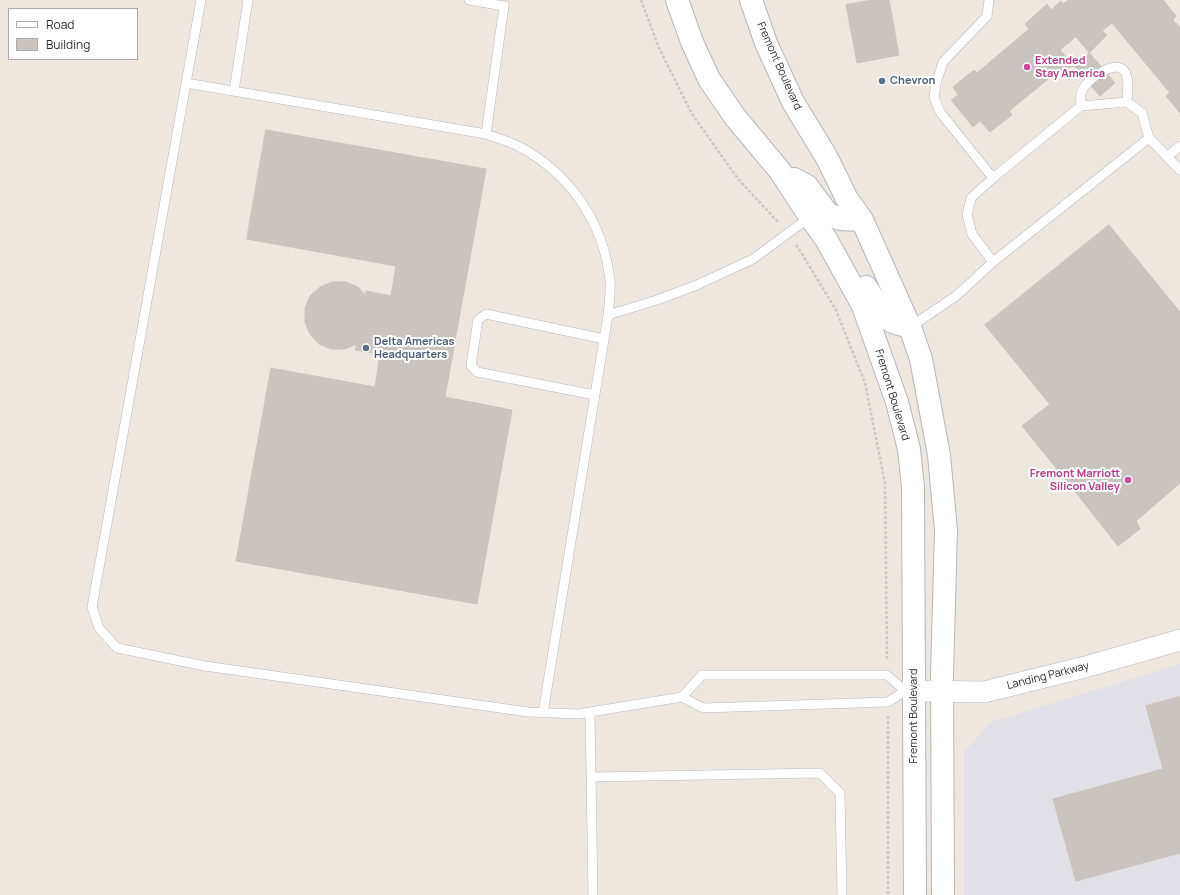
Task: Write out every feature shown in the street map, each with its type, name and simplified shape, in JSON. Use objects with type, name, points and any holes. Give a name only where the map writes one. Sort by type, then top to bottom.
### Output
[{"type":"main road","name":"Fremont Boulevard","points":[[677,0],[692,42],[709,79],[735,117],[780,171],[826,239],[847,276],[866,314],[897,402],[909,449],[913,487],[909,691],[915,895]]},
{"type":"main road","name":"Fremont Boulevard","points":[[751,0],[766,43],[793,102],[826,158],[846,198],[862,220],[910,326],[921,359],[939,454],[946,530],[942,692],[943,895]]},
{"type":"main road","points":[[780,171],[807,186],[828,214],[840,219],[862,220]]},
{"type":"main road","points":[[847,276],[862,282],[873,296],[881,312],[891,321],[910,326]]},
{"type":"street","name":"Landing Parkway","points":[[909,691],[984,692],[1085,667],[1180,640]]},
{"type":"lane","points":[[201,0],[92,607],[99,628],[117,648],[190,663],[520,711],[543,713],[578,714],[682,697],[702,708],[888,702],[909,691],[887,675],[702,675],[682,697]]},
{"type":"lane","points":[[234,91],[248,0]]},
{"type":"lane","points":[[469,0],[504,6],[486,134]]},
{"type":"lane","points":[[989,0],[987,16],[943,62],[936,84],[934,97],[940,112],[993,178]]},
{"type":"lane","points":[[1081,106],[1081,93],[1088,82],[1104,70],[1116,67],[1123,69],[1127,76],[1127,102]]},
{"type":"lane","points":[[186,83],[486,134],[517,146],[546,164],[571,188],[591,216],[604,251],[610,283],[608,315],[543,713]]},
{"type":"lane","points":[[993,262],[972,234],[967,215],[971,198],[993,178],[1081,106],[1127,102],[1142,113],[1149,138],[1180,170]]},
{"type":"lane","points":[[910,326],[956,296],[993,262],[1149,138]]},
{"type":"lane","points":[[1167,157],[1180,146]]},
{"type":"lane","points":[[608,315],[657,300],[697,285],[753,259],[810,217]]},
{"type":"lane","points":[[595,394],[477,372],[471,365],[478,320],[486,314],[604,338]]},
{"type":"lane","points":[[590,712],[593,895]]},
{"type":"lane","points":[[591,776],[820,774],[840,793],[842,895]]},
{"type":"path","points":[[641,0],[659,48],[692,114],[738,179],[787,233],[802,254],[836,310],[865,383],[885,483],[887,675]]},
{"type":"path","points":[[888,702],[888,895]]},
{"type":"shaded area","points":[[1180,664],[1180,895],[964,895],[964,752],[991,722]]},
{"type":"building","points":[[873,0],[889,0],[899,55],[857,63],[846,5]]},
{"type":"building","name":"Extended Stay America","points":[[1068,0],[1163,0],[1176,16],[1173,20],[1180,28],[1180,113],[1166,96],[1170,93],[1112,23],[1102,31],[1107,35],[1089,53],[1074,66],[1067,68],[1054,79],[1052,76],[1009,111],[1012,115],[990,132],[980,121],[973,127],[951,100],[958,95],[953,87],[974,70],[977,73],[1029,29],[1025,24],[1047,4],[1051,10],[1061,1],[1063,4]]},
{"type":"building","points":[[1076,37],[1115,83],[1100,96],[1060,50]]},
{"type":"building","points":[[266,130],[486,169],[445,397],[512,410],[477,604],[236,561],[271,368],[375,387],[380,354],[355,350],[357,344],[345,349],[331,349],[319,344],[310,334],[305,322],[305,308],[310,296],[320,287],[332,282],[346,282],[358,287],[365,295],[366,291],[391,296],[396,266],[247,239]]},
{"type":"building","points":[[1109,225],[1180,312],[1180,314],[1057,413],[985,325]]},
{"type":"building","points":[[1180,314],[1180,410],[1098,476],[1091,468],[1070,485],[1022,426],[1050,404],[1057,413]]},
{"type":"building","name":"Fremont Marriott Silicon Valley","points":[[1180,410],[1180,483],[1136,521],[1140,529],[1118,546],[1070,485],[1091,468],[1098,476]]},
{"type":"building","points":[[1180,697],[1180,853],[1076,881],[1053,799],[1163,769],[1146,706]]},
{"type":"place","name":"Extended Stay America","points":[[1027,67]]},
{"type":"place","name":"Chevron","points":[[882,81]]},
{"type":"place","name":"Delta Americas Headquarters","points":[[366,348]]},
{"type":"place","name":"Fremont Marriott Silicon Valley","points":[[1128,480]]}]
